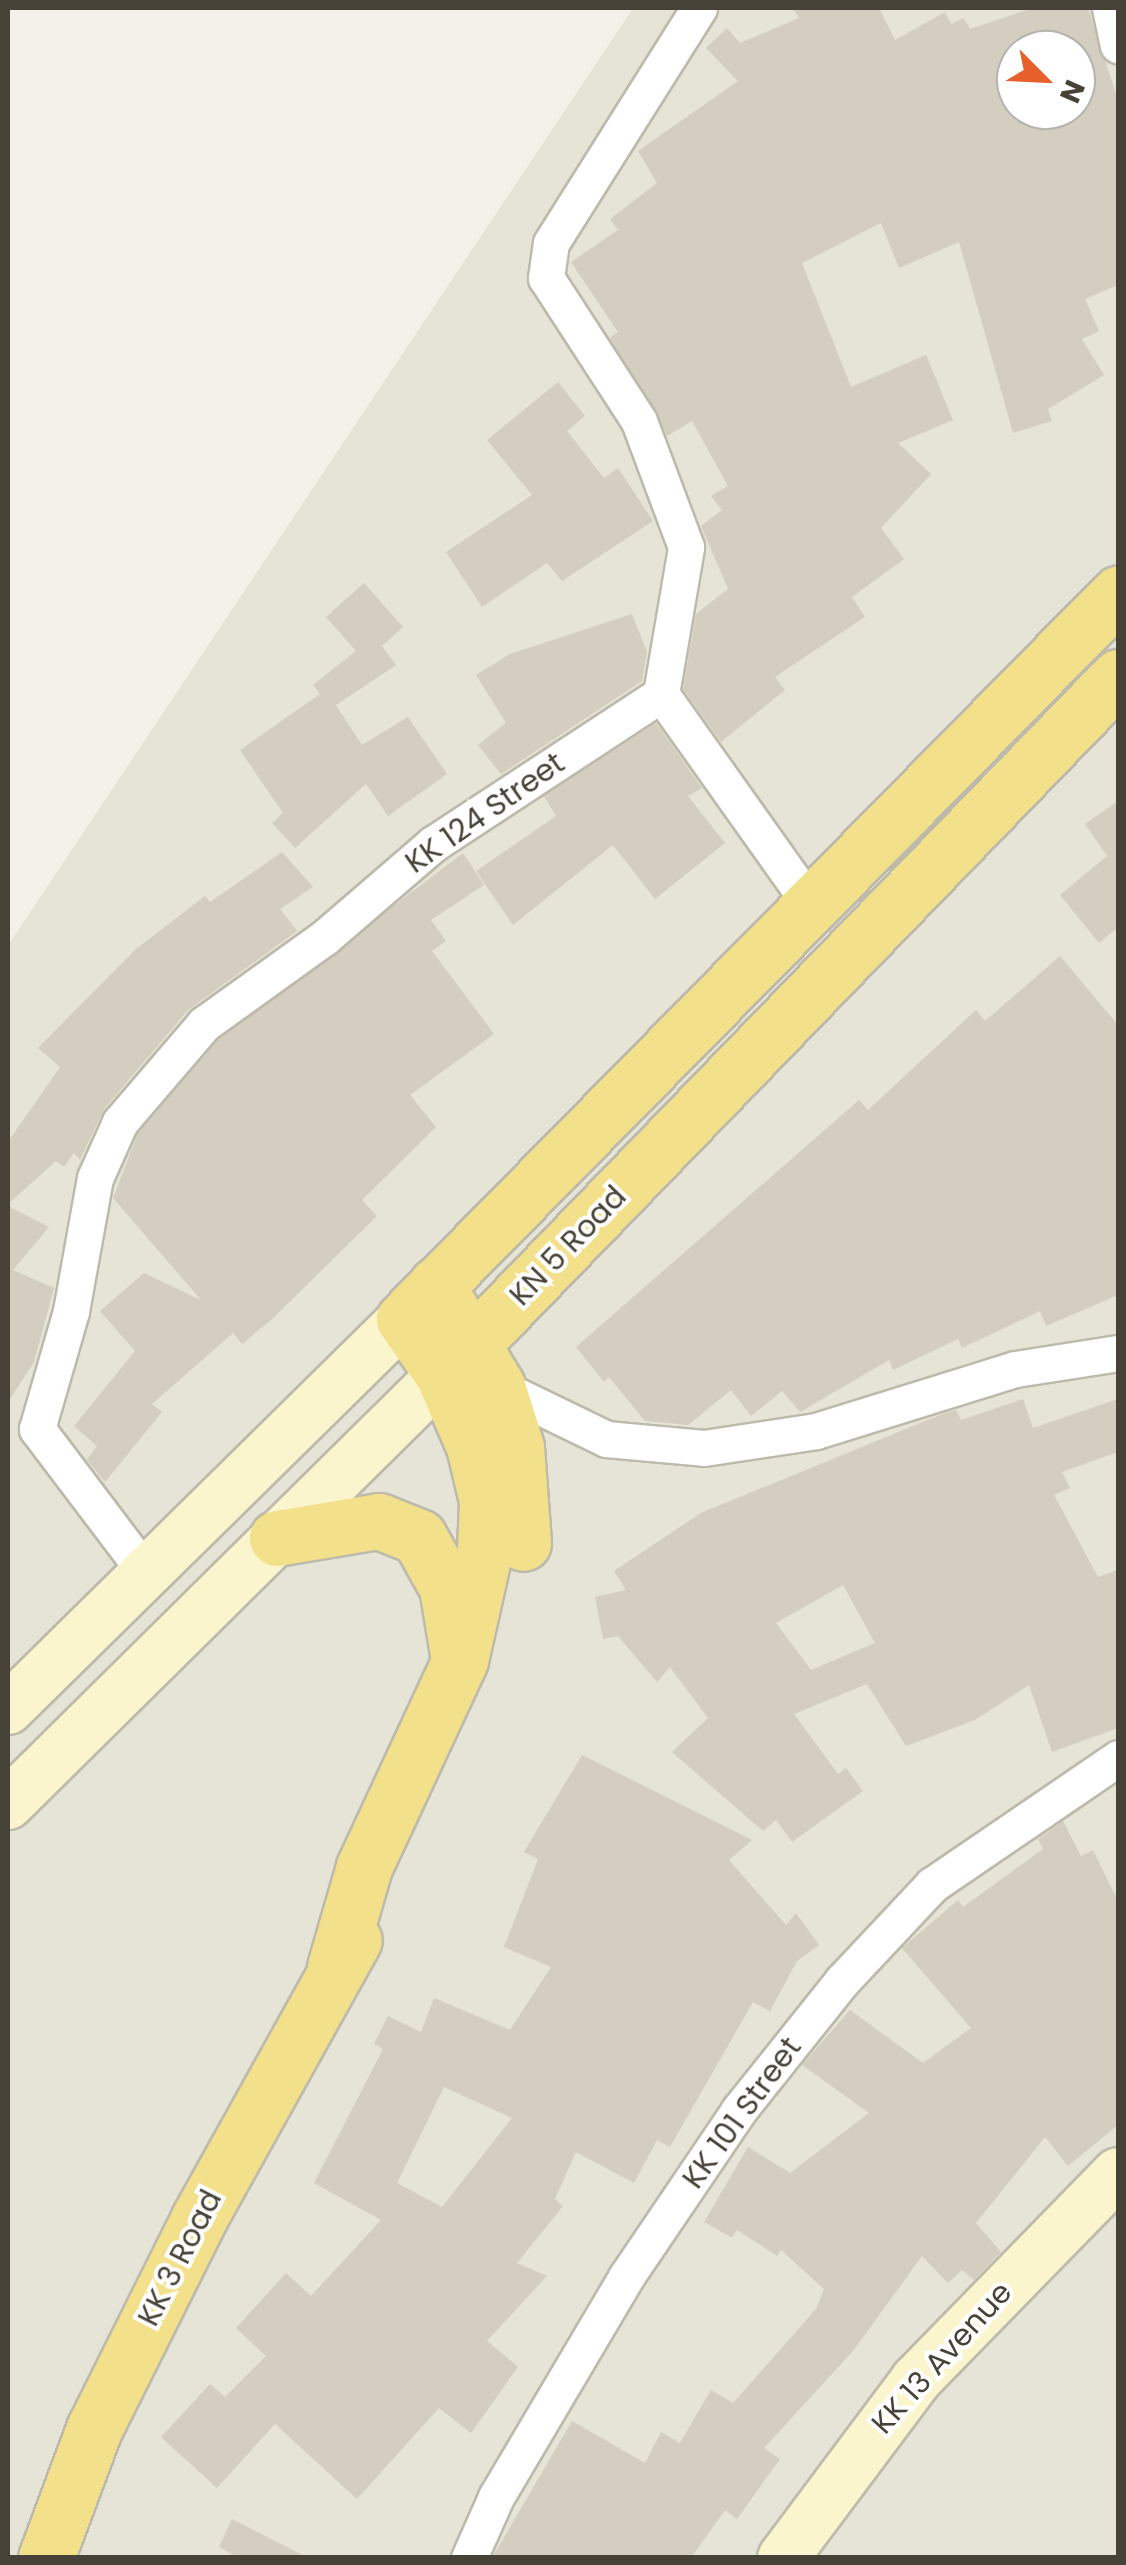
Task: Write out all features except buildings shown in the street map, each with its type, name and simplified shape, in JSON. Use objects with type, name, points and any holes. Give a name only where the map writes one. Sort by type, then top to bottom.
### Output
[{"type":"highway","points":[[335,1967],[438,1802],[502,1647],[524,1511],[472,1367],[420,1302],[1118,594]]},
{"type":"highway","name":"KN 5 Road","points":[[472,1367],[1118,677]]},
{"type":"highway","points":[[335,1967],[364,1867],[460,1660],[480,1598],[487,1502],[472,1367]]},
{"type":"highway","points":[[278,1538],[378,1521],[419,1537],[446,1587],[460,1660]]},
{"type":"highway","name":"KK 3 Road","points":[[46,2558],[94,2429],[335,1967]]},
{"type":"main road","points":[[8,1708],[420,1302]]},
{"type":"main road","name":"KN 5 Road","points":[[8,1804],[278,1538],[472,1367]]},
{"type":"main road","name":"KK 13 Avenue","points":[[783,2558],[916,2380],[1118,2173]]},
{"type":"street","points":[[698,8],[551,243],[546,278],[639,422],[686,547],[661,694],[810,905]]},
{"type":"street","points":[[1110,8],[1118,45]]},
{"type":"street","name":"KK 124 Street","points":[[146,1573],[37,1430],[71,1311],[96,1178],[120,1122],[204,1024],[325,937],[433,844],[661,694]]},
{"type":"street","points":[[472,1367],[606,1439],[704,1448],[816,1431],[1014,1369],[1118,1353]]},
{"type":"street","name":"KK 101 Street","points":[[469,2558],[496,2497],[626,2277],[739,2110],[842,1980],[932,1884],[1118,1758]]},
{"type":"shaded area","points":[[633,8],[1118,8],[1118,2557],[8,2558],[8,945]]}]
